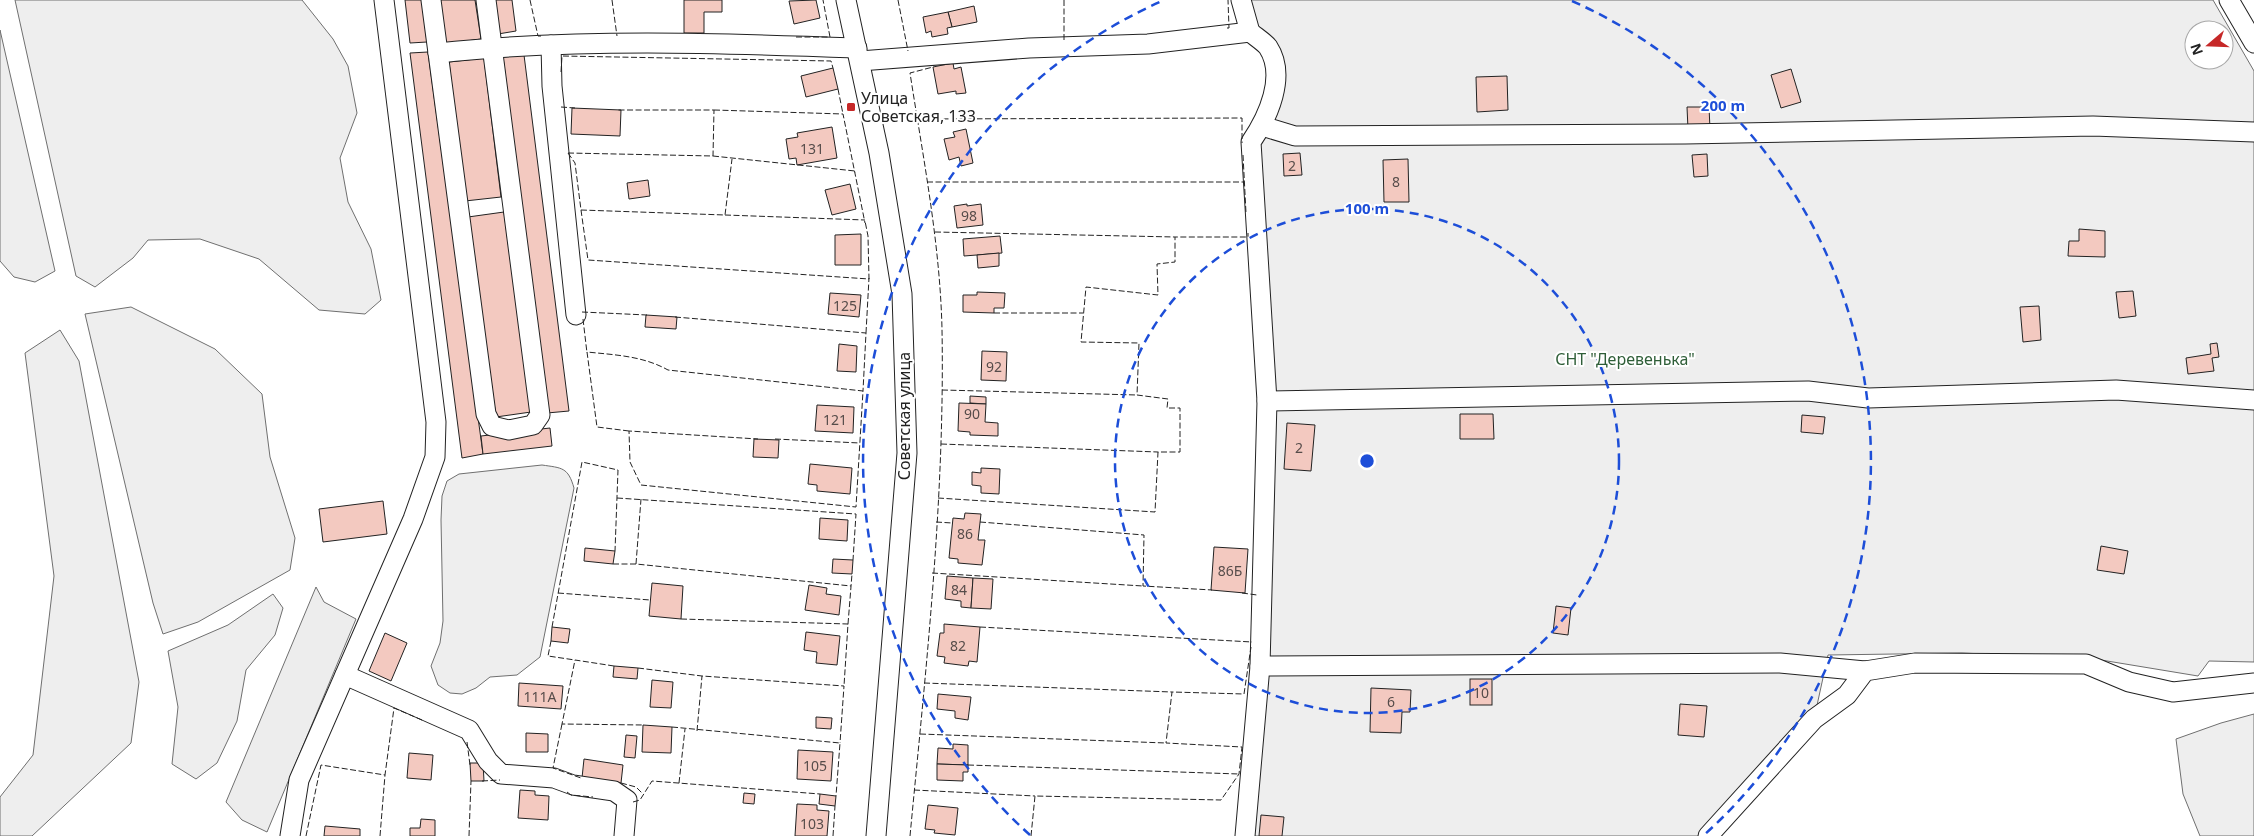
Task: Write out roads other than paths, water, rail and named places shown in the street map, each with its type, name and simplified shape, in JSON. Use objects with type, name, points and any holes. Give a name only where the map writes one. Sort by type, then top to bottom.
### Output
[{"type":"street","points":[[290,836],[299,780],[413,519],[435,457],[436,422],[384,0]]},
{"type":"street","points":[[431,0],[486,414],[492,426],[509,430],[533,425],[540,416],[486,0]]},
{"type":"street","name":"Советская улица","points":[[846,0],[879,153],[902,294],[907,453],[876,836]]},
{"type":"street","points":[[1241,0],[1250,32],[1268,46],[1277,68],[1272,98],[1262,126],[1251,142],[1267,401],[1260,666],[1245,836]]},
{"type":"street","points":[[2229,0],[2254,43]]},
{"type":"street","points":[[438,53],[492,47],[551,44],[749,44],[858,54],[1148,44],[1250,32]]},
{"type":"street","points":[[551,44],[552,86],[576,315]]},
{"type":"street","points":[[1262,126],[1296,136],[1685,134],[2093,126],[2254,132]]},
{"type":"street","points":[[1267,401],[1808,391],[1868,398],[2116,390],[2254,400]]},
{"type":"street","points":[[1260,666],[1780,663],[1865,671],[1915,663],[2086,664],[2130,682],[2173,692],[2254,683]]},
{"type":"street","points":[[1708,836],[1814,719],[1847,695],[1865,671]]},
{"type":"street","points":[[345,675],[469,730],[488,761],[501,774],[554,778],[573,785],[614,791],[626,800],[624,836]]},
{"type":"place","name":"Улица Советская, 133","points":[[851,107]]},
{"type":"park label","name":"СНТ \"Деревенька\"","points":[[1625,359]]}]
